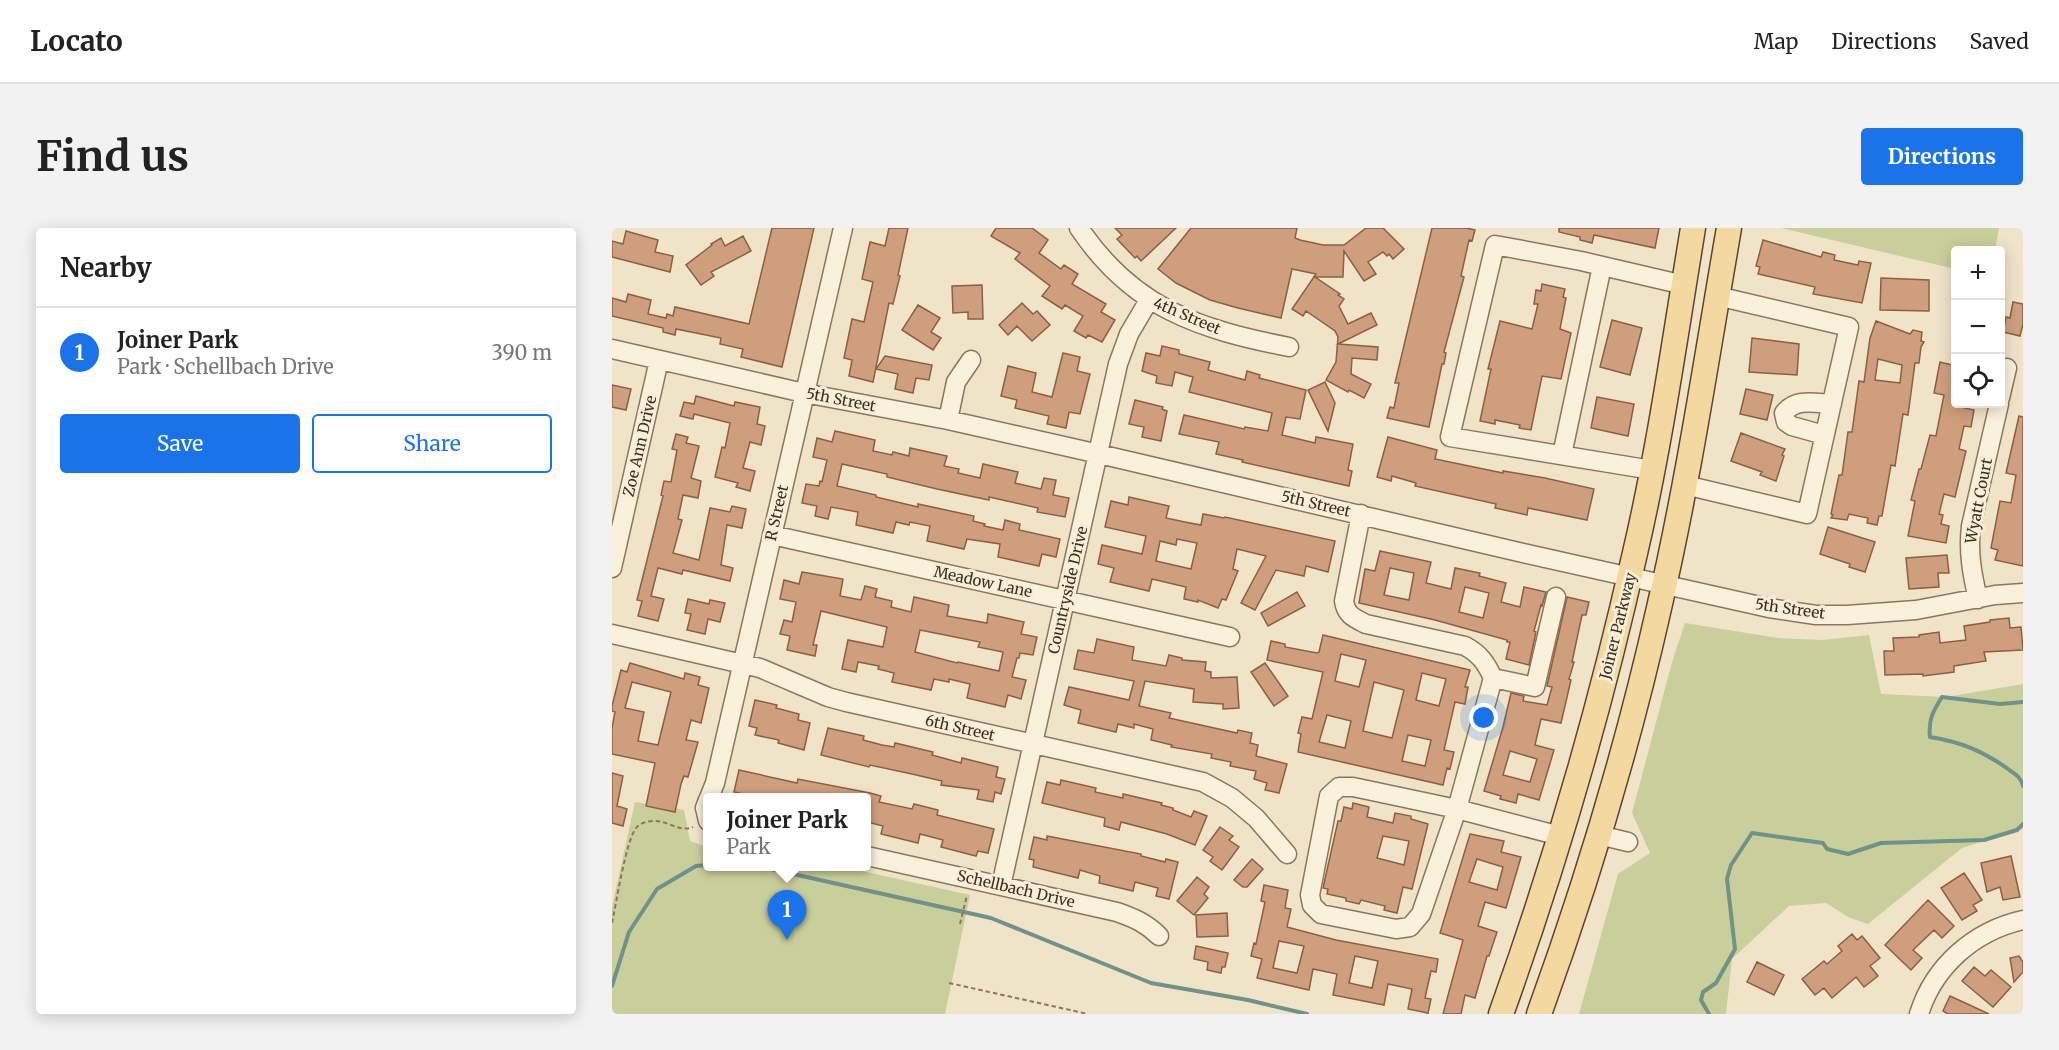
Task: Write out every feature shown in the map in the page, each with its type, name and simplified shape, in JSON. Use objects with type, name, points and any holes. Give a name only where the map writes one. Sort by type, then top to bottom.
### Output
[{"type":"main road","name":"Joiner Parkway","points":[[1501,1014],[1560,836],[1583,758],[1630,577],[1652,470],[1693,228]]},
{"type":"main road","points":[[1539,1014],[1599,835],[1637,698],[1685,485],[1729,228]]},
{"type":"main road","points":[[1684,285],[1717,296]]},
{"type":"main road","points":[[1583,758],[1582,811],[1590,828],[1599,835]]},
{"type":"main road","points":[[1560,836],[1569,838],[1579,853],[1576,906]]},
{"type":"street","name":"R Street","points":[[711,793],[715,783],[843,228]]},
{"type":"street","name":"4th Street","points":[[1079,228],[1090,245],[1114,271],[1149,300],[1202,326],[1289,347]]},
{"type":"street","points":[[1652,470],[1450,436],[1496,245],[1684,285]]},
{"type":"street","points":[[1562,455],[1602,266]]},
{"type":"street","points":[[1685,485],[1807,514],[1849,327],[1717,296]]},
{"type":"street","name":"Countryside Drive","points":[[1001,886],[1118,364],[1129,334],[1149,300]]},
{"type":"street","name":"5th Street","points":[[612,349],[804,393],[948,420],[1769,608],[1816,615],[1847,615],[1916,610],[1995,595],[2023,593]]},
{"type":"street","name":"Zoe Ann Drive","points":[[612,568],[659,360]]},
{"type":"street","points":[[948,420],[956,382],[971,360]]},
{"type":"street","points":[[2005,378],[2007,368]]},
{"type":"street","points":[[1824,435],[1792,426],[1786,422],[1784,413],[1789,406],[1800,402],[1832,404]]},
{"type":"street","name":"Wyatt Court","points":[[1978,599],[1969,543],[1998,408]]},
{"type":"street","points":[[1361,514],[1344,601],[1345,609],[1351,617],[1366,624],[1465,646],[1481,657],[1493,678],[1457,808],[1421,914],[1410,927],[1396,928],[1321,914],[1312,905],[1310,896],[1329,796],[1339,787],[1353,787],[1457,808],[1560,836]]},
{"type":"street","name":"Meadow Lane","points":[[772,535],[1230,637]]},
{"type":"street","points":[[1493,678],[1535,687],[1556,597]]},
{"type":"street","name":"6th Street","points":[[612,634],[760,668],[828,697],[1203,782],[1240,804],[1256,818],[1287,854]]},
{"type":"street","points":[[1599,835],[1628,842]]},
{"type":"street","name":"Schellbach Drive","points":[[871,857],[1117,912],[1149,926],[1159,936]]},
{"type":"street","points":[[1919,1014],[1931,985],[1963,949],[1976,938],[1994,928],[2023,920]]},
{"type":"path","points":[[612,923],[628,847],[635,829],[651,821],[663,821],[687,829],[703,822]]},
{"type":"path","points":[[960,924],[966,900]]},
{"type":"path","points":[[949,983],[1088,1014]]},
{"type":"green space","points":[[1781,228],[1999,228],[1996,246],[1951,246],[1951,268]]},
{"type":"green space","points":[[1685,623],[1778,638],[1822,640],[1869,635],[1881,694],[1946,697],[2023,684],[2023,829],[1962,848],[1868,924],[1848,917],[1826,903],[1789,906],[1732,959],[1726,1014],[1579,1014],[1618,874],[1650,853],[1632,813],[1672,662]]},
{"type":"green space","points":[[635,802],[684,810],[690,841],[703,846],[703,871],[862,871],[970,895],[945,1014],[612,1014],[612,907]]},
{"type":"building","points":[[772,228],[814,228],[782,367],[741,357],[743,349],[720,344],[721,338],[676,329],[675,335],[663,332],[663,328],[612,316],[612,298],[626,302],[628,294],[651,300],[648,314],[666,318],[667,314],[673,316],[675,307],[749,324]]},
{"type":"building","points":[[889,228],[908,228],[898,275],[900,276],[893,304],[889,303],[873,382],[849,376],[852,360],[844,358],[852,319],[864,322],[873,282],[862,279],[870,242],[885,246]]},
{"type":"building","points":[[996,228],[1032,228],[1048,240],[1039,253],[1061,269],[1064,265],[1078,274],[1072,284],[1106,304],[1101,312],[1115,320],[1102,342],[1088,335],[1086,338],[1074,331],[1083,316],[1065,305],[1062,309],[1042,296],[1050,286],[1015,259],[1020,253],[991,236]]},
{"type":"building","points":[[1115,228],[1176,228],[1141,261],[1137,256],[1135,258],[1117,239],[1122,235]]},
{"type":"building","points":[[1191,228],[1297,228],[1295,238],[1300,240],[1323,245],[1344,245],[1366,228],[1383,228],[1404,249],[1393,259],[1389,254],[1387,256],[1383,252],[1368,262],[1376,274],[1364,281],[1344,251],[1343,277],[1315,277],[1344,299],[1339,306],[1348,324],[1371,313],[1377,325],[1338,344],[1378,347],[1377,360],[1352,358],[1351,374],[1371,384],[1364,398],[1326,380],[1336,362],[1338,337],[1335,331],[1306,311],[1303,316],[1292,309],[1316,274],[1292,269],[1281,318],[1210,300],[1176,283],[1158,269]]},
{"type":"building","points":[[1432,228],[1475,230],[1472,241],[1469,240],[1461,276],[1464,277],[1444,352],[1446,353],[1444,364],[1442,364],[1429,427],[1387,418],[1390,407],[1394,408],[1399,383],[1395,383]]},
{"type":"building","points":[[1559,228],[1659,228],[1655,248],[1594,235],[1592,243],[1580,240],[1580,237],[1559,232]]},
{"type":"building","points":[[626,231],[658,240],[655,252],[673,256],[670,272],[612,257],[612,241],[623,244]]},
{"type":"building","points":[[743,236],[751,251],[711,272],[714,276],[701,285],[686,265],[721,238],[725,246]]},
{"type":"building","points":[[1763,240],[1821,257],[1823,252],[1835,255],[1834,260],[1858,265],[1859,261],[1871,263],[1862,303],[1813,294],[1815,287],[1758,274],[1760,267],[1756,266]]},
{"type":"building","points":[[1881,278],[1929,280],[1929,311],[1880,310]]},
{"type":"building","points":[[1542,284],[1565,289],[1563,297],[1566,298],[1560,329],[1571,333],[1561,379],[1542,376],[1531,430],[1519,428],[1520,425],[1495,420],[1495,424],[1480,421],[1491,369],[1488,369],[1500,321],[1532,329],[1538,304],[1534,304],[1536,290],[1541,291]]},
{"type":"building","points":[[982,285],[983,319],[968,319],[968,312],[953,313],[952,286]]},
{"type":"building","points":[[2013,302],[2023,304],[2023,324],[2020,336],[2005,332],[2006,317],[2010,318]]},
{"type":"building","points":[[1022,303],[1033,314],[1037,311],[1050,325],[1032,341],[1017,326],[1008,335],[999,325]]},
{"type":"building","points":[[918,305],[940,318],[931,332],[941,338],[933,350],[902,330]]},
{"type":"building","points":[[1612,320],[1642,328],[1630,375],[1600,367]]},
{"type":"building","points":[[1876,321],[1910,334],[1913,330],[1922,332],[1921,341],[1924,342],[1919,363],[1915,363],[1908,415],[1903,414],[1895,466],[1891,465],[1882,516],[1879,516],[1877,525],[1867,523],[1868,518],[1849,514],[1847,520],[1831,518],[1839,475],[1842,475],[1848,432],[1852,432],[1859,381],[1864,382],[1870,338]],"holes":[[[1878,359],[1902,365],[1900,383],[1875,380]]]},
{"type":"building","points":[[1752,338],[1799,344],[1797,375],[1749,372]]},
{"type":"building","points":[[1162,346],[1179,350],[1179,354],[1210,362],[1208,370],[1245,380],[1247,371],[1260,375],[1259,378],[1306,390],[1300,419],[1286,417],[1282,435],[1315,443],[1316,437],[1353,444],[1348,470],[1352,471],[1349,486],[1242,462],[1243,460],[1216,454],[1219,442],[1179,434],[1184,415],[1244,429],[1245,427],[1268,431],[1272,413],[1189,392],[1193,377],[1175,372],[1172,386],[1156,383],[1157,376],[1142,371],[1146,353],[1160,356]]},
{"type":"building","points":[[1063,353],[1080,357],[1077,371],[1090,374],[1080,414],[1069,412],[1066,428],[1047,424],[1049,416],[1015,408],[1017,400],[1001,396],[1008,366],[1036,373],[1032,392],[1052,397]]},
{"type":"building","points":[[885,356],[932,365],[929,380],[916,378],[913,393],[895,389],[898,374],[876,369]]},
{"type":"building","points":[[1940,362],[1951,365],[1951,408],[1974,410],[1971,427],[1964,426],[1959,449],[1966,451],[1955,497],[1944,494],[1939,514],[1943,515],[1941,524],[1949,526],[1946,543],[1908,536],[1915,501],[1911,500],[1930,435],[1936,436],[1944,395],[1934,393]]},
{"type":"building","points":[[1325,382],[1335,403],[1328,431],[1308,390]]},
{"type":"building","points":[[612,385],[631,389],[626,410],[612,407]]},
{"type":"building","points":[[1746,389],[1773,395],[1767,420],[1740,414]]},
{"type":"building","points":[[696,396],[734,406],[735,402],[760,407],[757,424],[765,426],[761,445],[750,442],[743,468],[755,471],[750,491],[736,487],[738,483],[715,477],[722,447],[725,448],[730,423],[694,414],[693,419],[680,416],[684,402],[694,404]]},
{"type":"building","points":[[1597,397],[1634,404],[1628,436],[1591,428]]},
{"type":"building","points":[[1135,400],[1163,407],[1162,409],[1167,411],[1161,441],[1142,437],[1144,427],[1129,424]]},
{"type":"building","points":[[2019,416],[2023,417],[2023,566],[1995,560],[1998,550],[1991,548],[2000,501],[2011,503],[2016,475],[2006,473]]},
{"type":"building","points":[[835,431],[875,440],[873,451],[909,456],[910,448],[947,456],[944,466],[959,469],[958,473],[980,478],[983,464],[1018,472],[1015,483],[1041,489],[1044,478],[1056,480],[1053,495],[1069,498],[1065,517],[1037,512],[1038,508],[937,489],[842,464],[837,486],[918,507],[918,504],[974,516],[973,521],[1003,530],[1005,520],[1020,524],[1019,530],[1060,539],[1056,557],[1042,554],[1039,566],[998,557],[1000,544],[967,539],[964,549],[927,541],[930,526],[896,522],[893,533],[856,525],[858,512],[831,507],[828,519],[815,516],[817,506],[802,503],[806,484],[819,486],[820,481],[822,482],[827,460],[813,457],[817,438],[832,442]]},
{"type":"building","points":[[1741,433],[1785,449],[1776,481],[1760,475],[1762,472],[1731,461]]},
{"type":"building","points":[[676,434],[688,437],[686,443],[699,446],[691,478],[701,481],[698,498],[683,495],[678,519],[682,520],[673,553],[699,560],[710,508],[730,512],[732,506],[746,509],[742,528],[727,525],[721,565],[733,568],[730,581],[683,570],[682,574],[658,568],[651,596],[664,599],[658,621],[638,616],[642,601],[637,600],[663,496],[661,495],[664,481],[671,482],[677,450],[672,449]]},
{"type":"building","points":[[1388,437],[1437,450],[1435,459],[1594,489],[1587,520],[1528,508],[1527,515],[1495,508],[1496,504],[1415,486],[1416,483],[1392,476],[1391,481],[1377,477]]},
{"type":"building","points":[[1129,497],[1169,506],[1166,518],[1201,525],[1203,514],[1335,541],[1328,572],[1306,566],[1304,576],[1276,570],[1255,610],[1241,603],[1266,556],[1237,549],[1233,569],[1238,571],[1226,600],[1222,599],[1218,608],[1198,600],[1198,602],[1184,599],[1186,587],[1152,579],[1149,591],[1110,582],[1114,568],[1098,564],[1102,545],[1142,554],[1146,536],[1105,527],[1111,501],[1128,505]],"holes":[[[1177,539],[1197,543],[1191,569],[1156,561],[1160,541],[1176,545]]]},
{"type":"building","points":[[1828,527],[1875,542],[1865,572],[1849,567],[1850,564],[1820,554]]},
{"type":"building","points":[[1380,551],[1431,562],[1426,583],[1451,589],[1455,568],[1480,573],[1479,576],[1506,583],[1501,602],[1520,607],[1524,587],[1546,592],[1534,631],[1536,632],[1529,665],[1506,659],[1510,642],[1507,640],[1435,620],[1359,603],[1365,569],[1375,571]],"holes":[[[1390,568],[1414,573],[1409,600],[1384,595]],[[1465,587],[1489,593],[1483,618],[1459,612]]]},
{"type":"building","points":[[1947,555],[1949,573],[1938,573],[1939,587],[1909,589],[1906,558]]},
{"type":"building","points":[[802,572],[843,579],[840,596],[861,600],[865,586],[877,589],[875,597],[892,601],[891,607],[911,612],[914,597],[949,605],[947,616],[987,623],[988,614],[1024,622],[1021,634],[1037,637],[1033,655],[1020,653],[1012,677],[1026,680],[1021,699],[1008,695],[1005,707],[967,698],[970,684],[949,679],[949,682],[934,679],[931,690],[892,682],[894,673],[878,669],[879,666],[858,662],[856,672],[842,669],[848,640],[883,647],[887,627],[821,611],[813,645],[817,645],[815,656],[787,650],[790,636],[780,634],[784,620],[792,622],[796,602],[780,599],[784,580],[799,584]],"holes":[[[920,630],[980,642],[978,647],[1003,652],[999,671],[915,652]]]},
{"type":"building","points":[[1297,592],[1305,606],[1268,626],[1261,613]]},
{"type":"building","points":[[1567,597],[1589,602],[1586,615],[1582,615],[1561,723],[1541,719],[1535,745],[1554,750],[1539,800],[1518,794],[1516,803],[1500,799],[1501,796],[1484,791],[1511,693],[1524,696],[1523,701],[1547,705],[1552,687],[1547,686]],"holes":[[[1510,751],[1537,759],[1530,782],[1503,775]]]},
{"type":"building","points":[[688,599],[709,604],[710,600],[725,603],[720,622],[708,619],[705,634],[687,630],[691,614],[685,613]]},
{"type":"building","points":[[2009,618],[2010,628],[2021,627],[2023,650],[1984,652],[1986,661],[1954,666],[1954,672],[1923,676],[1923,674],[1885,675],[1884,651],[1894,651],[1893,638],[1919,637],[1919,635],[1939,632],[1940,643],[1966,640],[1964,626]]},
{"type":"building","points":[[1323,635],[1470,670],[1465,687],[1468,687],[1465,704],[1455,702],[1444,750],[1454,752],[1443,785],[1298,752],[1301,734],[1298,733],[1302,717],[1312,719],[1323,672],[1267,660],[1271,641],[1285,644],[1285,647],[1319,652]],"holes":[[[1341,654],[1366,660],[1359,687],[1335,681]],[[1422,673],[1446,679],[1439,706],[1416,700]],[[1374,682],[1404,690],[1392,738],[1363,731]],[[1327,715],[1351,721],[1345,748],[1319,742]],[[1408,735],[1431,740],[1425,766],[1402,761]]]},
{"type":"building","points":[[1097,639],[1134,647],[1132,660],[1166,666],[1169,655],[1182,658],[1182,660],[1206,662],[1205,671],[1211,672],[1211,678],[1237,677],[1239,708],[1223,709],[1223,704],[1193,702],[1194,689],[1145,681],[1139,706],[1171,713],[1169,718],[1237,733],[1238,730],[1252,733],[1250,743],[1258,745],[1256,756],[1287,764],[1279,793],[1265,790],[1267,783],[1254,779],[1256,771],[1230,766],[1231,762],[1211,758],[1212,754],[1171,747],[1172,745],[1151,740],[1153,729],[1134,724],[1134,728],[1118,724],[1116,732],[1078,723],[1081,710],[1064,705],[1069,687],[1129,700],[1134,681],[1074,669],[1078,650],[1094,653]]},
{"type":"building","points":[[630,663],[684,679],[685,673],[700,677],[698,685],[709,688],[701,723],[691,720],[686,740],[698,742],[688,777],[684,776],[681,784],[675,812],[646,806],[655,763],[612,754],[612,728],[615,712],[612,711],[612,706],[621,670],[627,672]],"holes":[[[632,682],[671,692],[658,745],[638,741],[644,712],[625,708]]]},
{"type":"building","points":[[1265,663],[1288,696],[1274,706],[1251,672]]},
{"type":"building","points":[[755,700],[777,705],[776,708],[799,714],[798,720],[810,723],[804,750],[778,743],[779,740],[755,735],[757,728],[749,726]]},
{"type":"building","points":[[828,728],[864,736],[863,740],[882,745],[894,747],[895,743],[933,752],[932,755],[961,763],[962,758],[998,767],[996,777],[1005,779],[1001,794],[995,792],[993,802],[977,799],[979,790],[941,785],[942,781],[821,755]]},
{"type":"building","points":[[739,770],[797,783],[798,779],[870,793],[740,793],[734,792]]},
{"type":"building","points":[[612,773],[623,776],[617,806],[627,809],[623,826],[612,823]]},
{"type":"building","points":[[1061,780],[1096,788],[1095,792],[1123,798],[1123,794],[1162,803],[1161,805],[1191,817],[1194,811],[1207,816],[1195,845],[1167,834],[1121,822],[1119,830],[1104,826],[1105,818],[1042,803],[1047,782],[1060,785]]},
{"type":"building","points":[[871,793],[881,796],[879,802],[912,809],[914,804],[938,810],[937,815],[994,829],[988,853],[978,851],[976,856],[941,847],[943,840],[920,834],[918,843],[881,834],[883,826],[871,823]]},
{"type":"building","points":[[1353,803],[1369,807],[1367,817],[1393,823],[1395,813],[1411,816],[1411,819],[1428,824],[1412,889],[1403,887],[1397,913],[1384,910],[1385,906],[1361,900],[1359,904],[1346,901],[1346,898],[1327,894],[1328,889],[1323,888],[1338,821],[1341,821],[1344,807],[1352,809]],"holes":[[[1383,836],[1409,841],[1404,865],[1377,858]]]},
{"type":"building","points":[[1220,827],[1233,836],[1229,840],[1239,847],[1222,870],[1210,861],[1213,857],[1203,850]]},
{"type":"building","points":[[1470,834],[1504,841],[1501,852],[1521,857],[1506,908],[1485,902],[1478,926],[1497,932],[1489,956],[1487,956],[1475,998],[1465,995],[1461,1014],[1443,1014],[1463,940],[1440,933]],"holes":[[[1477,859],[1503,867],[1497,890],[1469,882]]]},
{"type":"building","points":[[1047,836],[1141,854],[1141,856],[1165,862],[1166,859],[1178,862],[1169,899],[1156,896],[1158,888],[1135,882],[1133,891],[1099,883],[1100,876],[1080,870],[1078,878],[1033,867],[1034,860],[1029,859],[1034,837],[1047,840]]},
{"type":"building","points":[[2011,856],[2020,897],[2003,900],[2000,887],[1987,892],[1981,863]]},
{"type":"building","points":[[1252,859],[1263,869],[1247,887],[1243,887],[1234,880]]},
{"type":"building","points":[[1964,873],[1982,900],[1973,905],[1977,911],[1962,920],[1941,888]]},
{"type":"building","points":[[1197,877],[1209,887],[1204,894],[1208,898],[1194,915],[1177,901]]},
{"type":"building","points":[[1264,885],[1288,890],[1285,908],[1291,909],[1287,927],[1336,940],[1438,959],[1436,972],[1431,971],[1425,998],[1431,999],[1428,1013],[1408,1009],[1412,989],[1388,984],[1384,1005],[1333,995],[1337,974],[1313,969],[1309,990],[1257,978],[1262,959],[1251,956],[1254,943],[1256,944],[1265,902],[1261,901]],"holes":[[[1279,941],[1304,946],[1297,973],[1273,968]],[[1355,956],[1378,961],[1372,988],[1349,983]]]},
{"type":"building","points":[[1928,900],[1954,926],[1942,938],[1934,930],[1913,950],[1922,958],[1911,970],[1885,945]]},
{"type":"building","points":[[1227,913],[1228,936],[1197,937],[1196,915]]},
{"type":"building","points":[[1852,934],[1857,940],[1862,936],[1880,958],[1870,966],[1878,976],[1864,987],[1856,977],[1832,998],[1824,988],[1815,995],[1802,979],[1824,961],[1827,964],[1842,951],[1838,946]]},
{"type":"building","points":[[1196,946],[1228,953],[1221,973],[1207,970],[1208,962],[1194,959]]},
{"type":"building","points":[[2019,956],[2023,962],[2023,972],[2014,982],[2010,958]]},
{"type":"building","points":[[1757,962],[1784,975],[1774,995],[1747,982]]},
{"type":"building","points":[[1974,967],[1985,976],[1991,970],[2011,987],[1993,1007],[1962,981]]},
{"type":"building","points":[[1950,996],[1989,1014],[1948,1014],[1943,1011]]},
{"type":"waterway","points":[[2023,702],[2000,704],[1942,697],[1932,716],[1930,726],[1930,737],[1962,745],[1990,757],[2017,776],[2023,786]]},
{"type":"waterway","points":[[1709,1014],[1701,1000],[1703,992],[1716,983],[1735,949],[1727,879],[1731,865],[1752,833],[1823,843],[1827,849],[1848,854],[1881,843],[1984,840],[2017,830],[2023,824]]},
{"type":"waterway","points":[[612,986],[629,932],[657,889],[696,866],[703,865]]},
{"type":"waterway","points":[[780,871],[991,918],[1151,983],[1248,1000],[1307,1014]]},
{"type":"place","name":"Joiner Park","points":[[787,940]]}]
